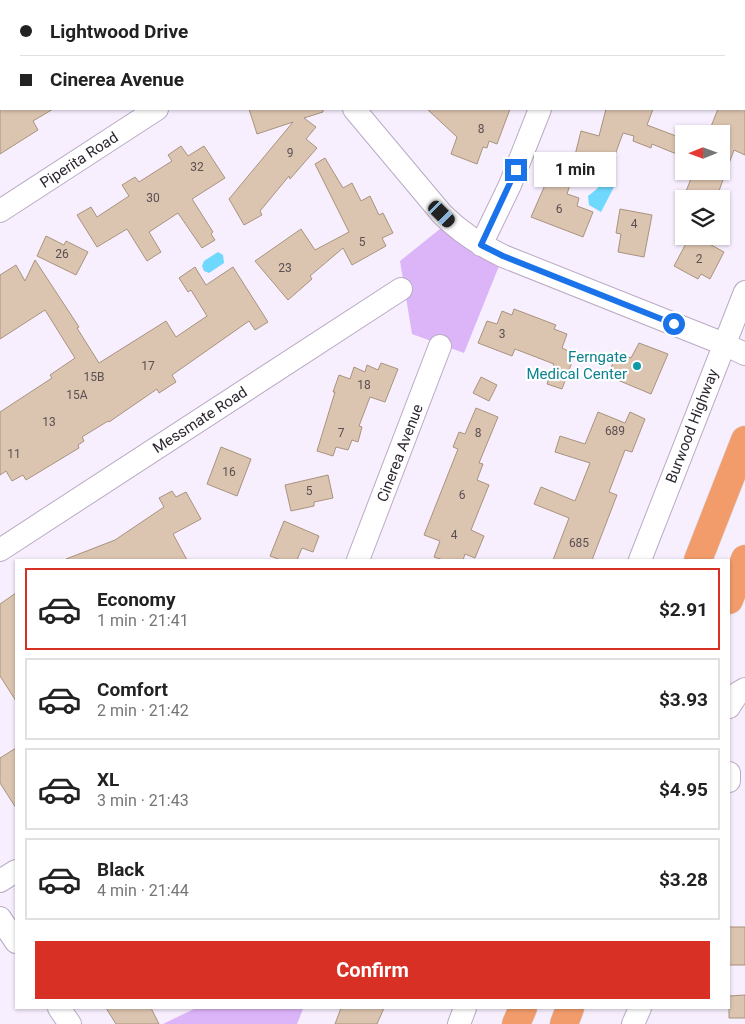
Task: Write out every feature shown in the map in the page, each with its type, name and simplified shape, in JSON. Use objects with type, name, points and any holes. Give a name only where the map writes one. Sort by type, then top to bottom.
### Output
[{"type":"highway","points":[[698,559],[745,440]]},
{"type":"highway","points":[[730,597],[745,559]]},
{"type":"highway","points":[[516,1024],[523,1009]]},
{"type":"highway","points":[[564,1024],[570,1009]]},
{"type":"street","name":"Piperita Road","points":[[0,211],[155,110]]},
{"type":"street","points":[[355,110],[442,214],[454,226],[481,245],[503,256],[745,354]]},
{"type":"street","points":[[481,245],[510,185],[540,110]]},
{"type":"street","name":"Messmate Road","points":[[0,550],[401,289]]},
{"type":"street","name":"Burwood Highway","points":[[640,559],[745,292]]},
{"type":"street","name":"Cinerea Avenue","points":[[358,559],[440,346]]},
{"type":"street","points":[[730,705],[738,693],[745,689]]},
{"type":"street","points":[[0,881],[15,872]]},
{"type":"street","points":[[0,918],[15,940]]},
{"type":"street","points":[[60,1009],[70,1024]]},
{"type":"street","points":[[459,1024],[465,1009]]},
{"type":"street","points":[[633,1024],[640,1009]]},
{"type":"shaded area","points":[[450,221],[503,256],[464,353],[412,334],[400,261]]},
{"type":"shaded area","points":[[194,1009],[303,1009],[297,1024],[163,1024]]},
{"type":"water","points":[[603,178],[615,185],[601,212],[589,205],[588,196],[597,189]]},
{"type":"water","points":[[218,252],[223,255],[224,263],[209,273],[204,271],[202,266],[204,261]]},
{"type":"building","points":[[0,110],[51,110],[33,121],[38,130],[0,154]]},
{"type":"building","points":[[249,110],[323,110],[323,112],[304,118],[316,127],[306,139],[317,148],[290,179],[289,176],[260,211],[262,215],[244,225],[229,199],[293,122],[257,134]]},
{"type":"building","points":[[428,110],[510,110],[497,144],[489,141],[487,148],[483,147],[477,164],[451,154],[457,137]]},
{"type":"building","points":[[606,110],[653,110],[647,125],[675,136],[675,153],[652,144],[651,148],[633,141],[634,136],[623,133],[611,166],[600,163],[598,170],[573,163],[581,131],[599,136]]},
{"type":"building","points":[[718,110],[745,110],[745,155],[734,150],[730,161],[730,125],[712,125]]},
{"type":"building","points":[[181,146],[188,156],[204,146],[225,178],[192,199],[213,232],[211,234],[215,240],[202,248],[178,213],[149,232],[161,252],[147,261],[127,229],[97,247],[77,215],[91,207],[97,217],[129,196],[122,185],[135,177],[139,182],[172,161],[168,155]]},
{"type":"building","points":[[325,158],[343,188],[352,183],[361,201],[370,196],[379,215],[383,213],[393,233],[382,238],[386,246],[352,265],[343,248],[310,276],[312,279],[288,300],[255,261],[301,229],[315,250],[349,232],[315,164]]},
{"type":"building","points":[[553,158],[576,166],[567,194],[579,198],[577,206],[593,212],[583,237],[531,217],[545,185]]},
{"type":"building","points":[[690,180],[723,180],[719,190],[687,190]]},
{"type":"building","points":[[620,209],[652,215],[644,257],[618,252],[621,234],[616,233]]},
{"type":"building","points":[[46,236],[64,245],[66,241],[88,252],[76,275],[37,256]]},
{"type":"building","points":[[685,245],[711,245],[724,252],[710,279],[701,274],[698,279],[674,266]]},
{"type":"building","points":[[35,260],[79,327],[77,328],[99,363],[166,321],[176,337],[207,316],[191,290],[188,292],[179,278],[195,267],[206,285],[233,267],[268,322],[255,330],[249,321],[172,375],[176,382],[159,393],[157,389],[109,422],[82,437],[84,441],[78,445],[79,448],[26,480],[23,475],[12,481],[6,471],[0,475],[0,412],[52,378],[50,375],[75,358],[45,310],[0,339],[0,275],[16,265],[25,281]]},
{"type":"building","points":[[514,309],[556,325],[554,329],[567,334],[562,348],[575,354],[562,389],[547,384],[554,364],[515,349],[512,356],[478,343],[487,321],[497,324],[502,311],[512,315]]},
{"type":"building","name":"Ferngate Medical Center","points":[[639,343],[668,354],[651,394],[608,376],[614,360],[622,363],[626,356],[631,358]]},
{"type":"building","points":[[381,363],[398,369],[385,402],[370,397],[359,426],[362,427],[358,442],[352,440],[348,450],[336,447],[333,456],[317,451],[339,375],[350,379],[354,367],[365,372],[367,365],[378,370]]},
{"type":"building","points":[[481,377],[497,385],[489,401],[473,393]]},
{"type":"building","points":[[476,408],[498,417],[479,463],[483,464],[477,480],[489,485],[471,530],[484,536],[475,558],[465,554],[463,559],[440,559],[434,557],[440,541],[424,535],[458,449],[453,447],[459,432],[465,434]]},
{"type":"building","points":[[598,412],[625,423],[630,412],[645,419],[632,452],[625,450],[609,492],[617,495],[592,559],[553,559],[569,518],[534,504],[541,487],[575,501],[590,463],[555,452],[560,436],[585,444]]},
{"type":"building","points":[[221,447],[251,459],[237,496],[207,484]]},
{"type":"building","points":[[328,475],[333,498],[314,502],[314,506],[291,511],[285,485]]},
{"type":"building","points":[[172,491],[176,497],[186,492],[201,519],[173,534],[186,559],[66,559],[115,540],[164,507],[159,498]]},
{"type":"building","points":[[284,521],[319,536],[313,552],[302,548],[297,559],[278,559],[270,556]]},
{"type":"building","points":[[15,594],[15,699],[0,676],[0,604]]},
{"type":"building","points":[[15,749],[15,806],[0,783],[0,758]]},
{"type":"building","points":[[730,927],[745,927],[745,965],[730,965]]},
{"type":"building","points":[[745,995],[745,1018],[729,1018],[730,996]]},
{"type":"building","points":[[107,1009],[152,1009],[159,1024],[116,1024]]},
{"type":"building","points":[[341,1009],[384,1009],[377,1024],[335,1024]]},
{"type":"place","name":"Ferngate Medical Center","points":[[637,366]]},
{"type":"route","points":[[516,170],[481,245],[503,256],[674,324]]}]
